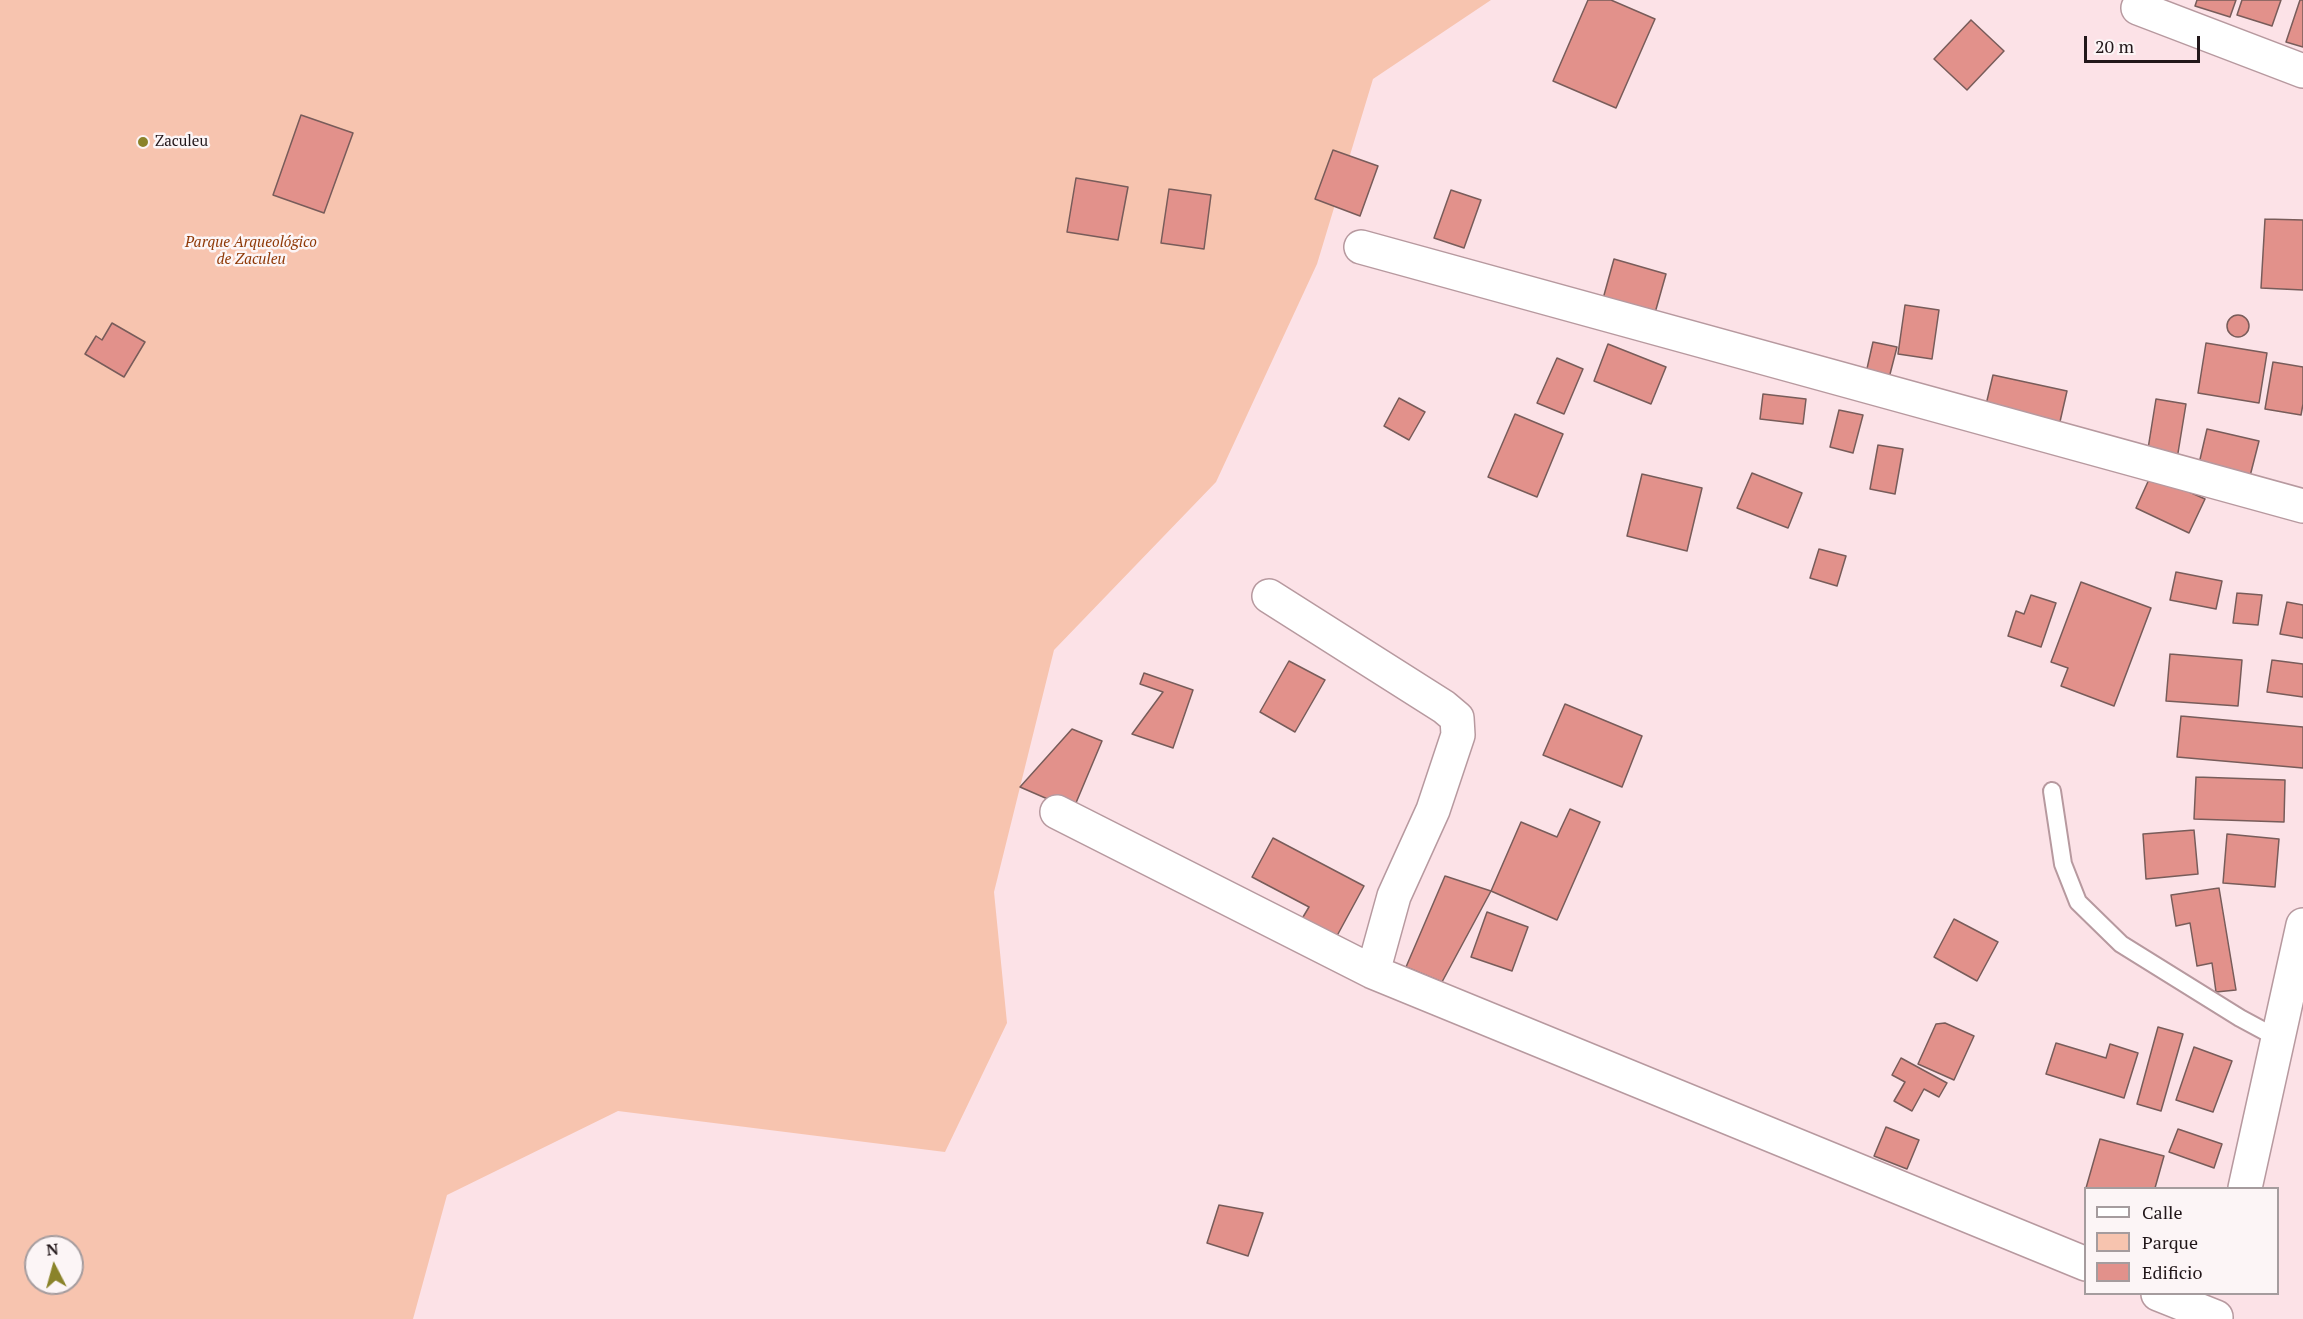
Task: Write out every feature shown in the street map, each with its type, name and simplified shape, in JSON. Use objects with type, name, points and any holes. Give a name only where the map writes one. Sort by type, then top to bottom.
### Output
[{"type":"street","points":[[2138,8],[2303,70]]},
{"type":"street","points":[[1361,247],[2303,506]]},
{"type":"street","points":[[1269,596],[1444,707],[1457,718],[1458,735],[1433,810],[1394,896],[1373,972]]},
{"type":"street","points":[[1057,812],[1373,972],[2084,1264]]},
{"type":"street","points":[[2245,1187],[2303,926]]},
{"type":"street","points":[[2165,1295],[2217,1310]]},
{"type":"lane","points":[[2052,791],[2063,864],[2078,902],[2121,944],[2240,1018],[2279,1039]]},
{"type":"green space","name":"Parque Arqueológico de Zaculeu","points":[[0,0],[1491,0],[1373,79],[1317,264],[1216,482],[1054,650],[994,892],[1007,1023],[945,1152],[618,1111],[447,1195],[413,1319],[0,1319]]},
{"type":"building","points":[[1588,0],[1611,0],[1655,19],[1616,108],[1553,81]]},
{"type":"building","points":[[2197,0],[2236,0],[2230,17],[2195,6]]},
{"type":"building","points":[[2242,0],[2281,0],[2272,26],[2237,15]]},
{"type":"building","points":[[2300,0],[2303,0],[2303,47],[2286,42]]},
{"type":"building","points":[[1971,20],[2004,51],[1967,90],[1934,59]]},
{"type":"building","points":[[301,115],[353,133],[324,213],[273,195]]},
{"type":"building","points":[[1333,150],[1378,166],[1360,216],[1315,199]]},
{"type":"building","points":[[1076,178],[1128,187],[1118,240],[1067,232]]},
{"type":"building","points":[[1169,189],[1211,195],[1204,249],[1161,243]]},
{"type":"building","points":[[1451,190],[1481,200],[1464,248],[1434,238]]},
{"type":"building","points":[[2265,219],[2303,220],[2303,290],[2261,288]]},
{"type":"building","points":[[1614,259],[1666,274],[1653,320],[1601,306]]},
{"type":"building","points":[[1905,305],[1939,310],[1932,359],[1898,354]]},
{"type":"building","points":[[2238,315],[2246,318],[2249,326],[2246,334],[2238,337],[2230,334],[2227,326],[2230,318]]},
{"type":"building","points":[[112,323],[145,342],[124,377],[85,354],[96,336],[102,340]]},
{"type":"building","points":[[1873,342],[1897,347],[1889,378],[1866,373]]},
{"type":"building","points":[[2206,343],[2267,353],[2259,403],[2198,393]]},
{"type":"building","points":[[1608,344],[1666,367],[1651,404],[1594,381]]},
{"type":"building","points":[[1557,358],[1583,369],[1564,414],[1537,403]]},
{"type":"building","points":[[2273,362],[2303,367],[2301,415],[2265,409]]},
{"type":"building","points":[[1993,375],[2067,391],[2059,426],[1985,409]]},
{"type":"building","points":[[1763,394],[1806,399],[1803,424],[1760,419]]},
{"type":"building","points":[[1399,398],[1425,412],[1409,440],[1384,426]]},
{"type":"building","points":[[2156,399],[2186,404],[2177,459],[2147,455]]},
{"type":"building","points":[[1839,410],[1863,415],[1853,453],[1830,447]]},
{"type":"building","points":[[1515,414],[1563,434],[1537,497],[1488,477]]},
{"type":"building","points":[[2207,429],[2259,441],[2249,480],[2198,468]]},
{"type":"building","points":[[1878,445],[1903,449],[1895,494],[1870,489]]},
{"type":"building","points":[[1752,473],[1802,493],[1788,528],[1737,508]]},
{"type":"building","points":[[1642,474],[1702,488],[1687,551],[1627,536]]},
{"type":"building","points":[[2151,475],[2205,499],[2189,533],[2136,508]]},
{"type":"building","points":[[1819,549],[1846,556],[1837,586],[1810,578]]},
{"type":"building","points":[[2176,572],[2222,581],[2216,609],[2170,600]]},
{"type":"building","points":[[2081,582],[2151,608],[2114,706],[2061,686],[2068,668],[2051,662]]},
{"type":"building","points":[[2237,593],[2262,595],[2258,625],[2233,623]]},
{"type":"building","points":[[2031,595],[2056,603],[2041,647],[2008,636],[2016,611],[2024,614]]},
{"type":"building","points":[[2287,602],[2303,605],[2303,638],[2280,634]]},
{"type":"building","points":[[2170,654],[2242,660],[2238,706],[2166,701]]},
{"type":"building","points":[[2272,660],[2303,664],[2303,697],[2267,692]]},
{"type":"building","points":[[1289,661],[1325,680],[1295,732],[1260,712]]},
{"type":"building","points":[[1144,673],[1193,690],[1173,748],[1132,734],[1163,692],[1140,684]]},
{"type":"building","points":[[1565,704],[1642,736],[1622,787],[1543,755]]},
{"type":"building","points":[[2181,716],[2303,727],[2303,768],[2177,757]]},
{"type":"building","points":[[1072,729],[1102,741],[1073,810],[1020,787]]},
{"type":"building","points":[[2196,777],[2285,780],[2284,822],[2194,819]]},
{"type":"building","points":[[1570,809],[1600,822],[1557,920],[1491,891],[1521,822],[1557,837]]},
{"type":"building","points":[[2194,830],[2198,874],[2146,879],[2143,834]]},
{"type":"building","points":[[2227,834],[2279,839],[2275,887],[2223,883]]},
{"type":"building","points":[[1273,838],[1364,886],[1332,945],[1297,927],[1309,907],[1252,877]]},
{"type":"building","points":[[1445,876],[1491,891],[1442,982],[1406,967]]},
{"type":"building","points":[[2219,888],[2236,990],[2216,992],[2212,963],[2197,966],[2190,923],[2176,926],[2171,895]]},
{"type":"building","points":[[1487,912],[1528,927],[1512,971],[1471,957]]},
{"type":"building","points":[[1954,919],[1998,942],[1977,981],[1934,957]]},
{"type":"building","points":[[1945,1023],[1974,1036],[1954,1080],[1918,1064],[1936,1024]]},
{"type":"building","points":[[2158,1027],[2183,1034],[2161,1111],[2137,1104]]},
{"type":"building","points":[[2056,1043],[2106,1058],[2110,1044],[2138,1053],[2124,1098],[2046,1074]]},
{"type":"building","points":[[2194,1047],[2232,1061],[2213,1112],[2176,1100]]},
{"type":"building","points":[[1901,1058],[1947,1083],[1939,1097],[1924,1089],[1912,1111],[1894,1101],[1905,1082],[1892,1075]]},
{"type":"building","points":[[1886,1127],[1919,1140],[1907,1169],[1874,1156]]},
{"type":"building","points":[[2178,1129],[2222,1144],[2214,1168],[2169,1152]]},
{"type":"building","points":[[2100,1139],[2164,1156],[2155,1187],[2086,1187]]},
{"type":"building","points":[[1219,1205],[1263,1213],[1248,1256],[1207,1243]]},
{"type":"place","name":"Zaculeu","points":[[143,142]]}]
